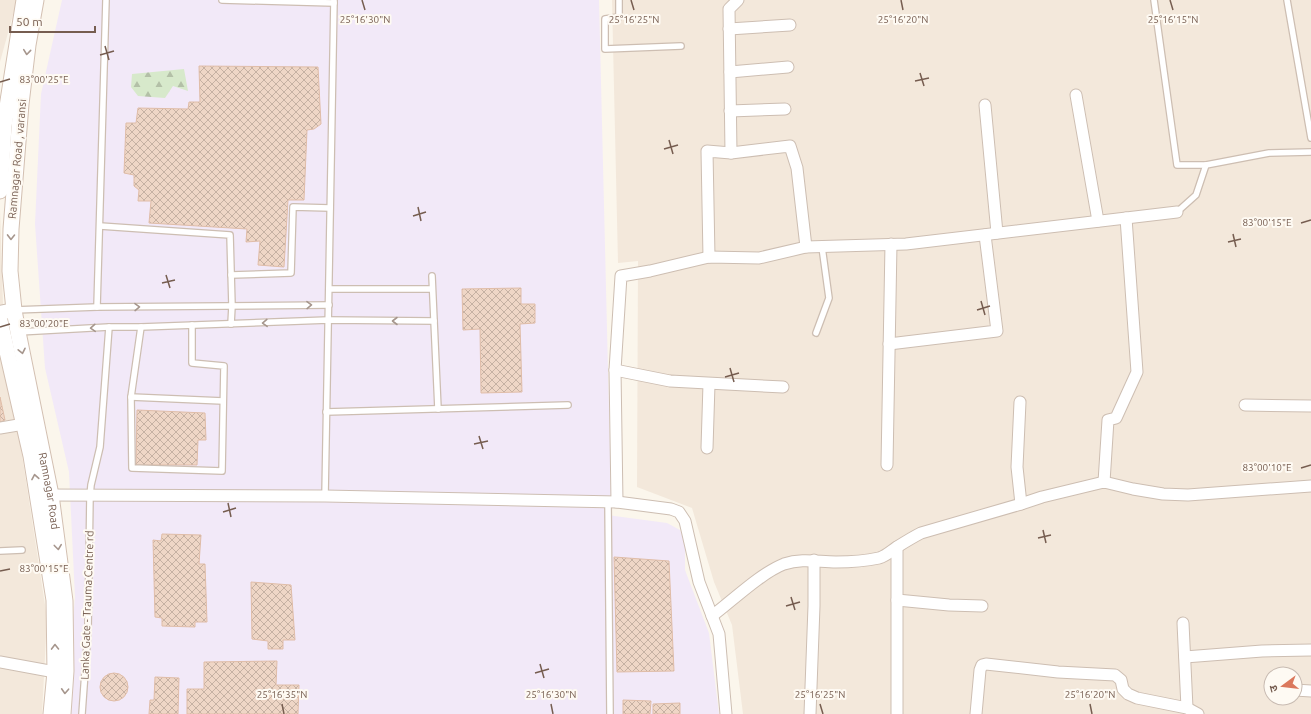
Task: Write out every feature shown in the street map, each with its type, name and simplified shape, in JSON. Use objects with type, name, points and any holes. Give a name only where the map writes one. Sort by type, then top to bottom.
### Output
[{"type":"main road","points":[[0,191],[4,126],[4,92],[24,0]]},
{"type":"main road","name":"Ramnagar Road , varansi","points":[[10,271],[11,229],[21,104],[28,45],[36,0]]},
{"type":"main road","name":"Ramnagar Road","points":[[10,271],[7,312],[18,332],[45,495]]},
{"type":"main road","points":[[0,321],[24,424],[45,495],[63,714]]},
{"type":"main road","points":[[51,714],[60,671]]},
{"type":"street","points":[[731,153],[729,9],[738,0]]},
{"type":"street","points":[[729,29],[790,25]]},
{"type":"street","points":[[730,72],[788,67]]},
{"type":"street","points":[[1076,95],[1098,221]]},
{"type":"street","points":[[985,105],[997,233]]},
{"type":"street","points":[[730,110],[785,109]]},
{"type":"street","points":[[709,257],[707,151],[731,153],[790,146],[797,168],[806,247]]},
{"type":"street","points":[[613,502],[615,370],[621,276],[650,271],[709,257],[759,258],[806,247],[906,244],[1177,212]]},
{"type":"street","points":[[1104,482],[1108,420],[1116,418],[1137,372],[1126,218]]},
{"type":"street","points":[[889,344],[997,331],[985,235]]},
{"type":"street","points":[[887,465],[891,244]]},
{"type":"street","points":[[615,370],[670,381],[783,387]]},
{"type":"street","points":[[707,448],[708,384]]},
{"type":"street","points":[[1020,402],[1017,467],[1021,504]]},
{"type":"street","points":[[1245,405],[1311,406]]},
{"type":"street","points":[[0,428],[24,424]]},
{"type":"street","points":[[712,616],[766,574],[784,564],[797,561],[814,560],[835,562],[880,558],[921,533],[1042,497],[1104,482],[1132,489],[1163,494],[1188,495],[1311,486]]},
{"type":"street","points":[[45,495],[325,496],[613,502],[671,509],[680,512],[685,521],[700,582],[719,634],[726,714]]},
{"type":"street","points":[[897,547],[897,714]]},
{"type":"street","points":[[810,714],[814,560]]},
{"type":"street","points":[[897,600],[949,606],[982,606]]},
{"type":"street","points":[[1183,623],[1187,708]]},
{"type":"street","points":[[1185,657],[1262,651],[1311,650]]},
{"type":"street","points":[[0,662],[60,671]]},
{"type":"street","points":[[976,714],[980,670],[982,665],[986,664],[1058,672],[1115,675],[1121,680],[1123,689],[1128,694],[1137,698],[1187,708],[1198,714]]},
{"type":"lane","points":[[97,307],[106,0]]},
{"type":"lane","points":[[222,0],[334,2],[325,496]]},
{"type":"lane","points":[[619,0],[619,17],[605,19],[605,49],[681,46]]},
{"type":"lane","points":[[1154,0],[1177,165],[1206,165],[1269,153],[1311,152]]},
{"type":"lane","points":[[1287,0],[1311,138]]},
{"type":"lane","points":[[1177,212],[1196,195],[1206,165]]},
{"type":"lane","points":[[231,275],[291,273],[293,207],[330,208]]},
{"type":"lane","points":[[100,226],[230,235],[232,306],[231,324]]},
{"type":"lane","points":[[816,333],[829,298],[822,247]]},
{"type":"lane","points":[[432,276],[438,409]]},
{"type":"lane","points":[[329,289],[432,289]]},
{"type":"lane","points":[[7,312],[97,307],[328,305]]},
{"type":"lane","points":[[18,332],[109,327],[328,320],[434,321]]},
{"type":"lane","points":[[141,327],[131,397],[132,468],[222,471],[224,366],[192,363],[192,325]]},
{"type":"lane","name":"Lanka Gate - Trauma Centre rd","points":[[82,714],[88,630],[90,496],[91,485],[100,447],[109,327]]},
{"type":"lane","points":[[131,397],[223,401]]},
{"type":"lane","points":[[326,412],[568,405]]},
{"type":"lane","points":[[610,714],[613,502]]},
{"type":"lane","points":[[0,551],[22,550]]},
{"type":"shaded area","points":[[0,0],[17,0],[0,62]]},
{"type":"shaded area","points":[[62,0],[599,0],[611,493],[607,515],[667,523],[680,530],[685,542],[685,570],[709,633],[719,714],[65,714],[75,597],[69,472],[45,368],[35,224],[41,94]]},
{"type":"shaded area","points":[[612,0],[1311,0],[1311,714],[743,714],[732,625],[714,582],[692,508],[637,487],[638,261],[618,263]]},
{"type":"shaded area","points":[[0,209],[4,337],[47,618],[42,714],[0,714]]},
{"type":"green space","points":[[184,69],[188,91],[173,86],[165,98],[138,96],[131,87],[132,74]]},
{"type":"building","points":[[199,66],[318,67],[321,124],[314,129],[307,130],[304,200],[288,200],[284,267],[258,265],[260,241],[246,242],[247,229],[149,223],[151,201],[138,201],[139,190],[134,186],[134,175],[124,173],[126,123],[136,123],[138,108],[188,109],[189,102],[200,102]]},
{"type":"building","points":[[521,288],[521,304],[535,304],[535,323],[520,324],[522,392],[481,393],[480,329],[463,330],[462,289]]},
{"type":"building","points":[[0,397],[5,420],[0,422]]},
{"type":"building","points":[[137,410],[205,413],[206,440],[198,440],[197,465],[136,465]]},
{"type":"building","points":[[162,534],[201,535],[199,564],[205,564],[207,622],[195,622],[195,627],[162,626],[162,618],[155,617],[153,540],[161,541]]},
{"type":"building","points":[[614,557],[669,561],[674,671],[617,672]]},
{"type":"building","points":[[251,582],[291,585],[295,640],[283,640],[283,649],[268,649],[268,641],[252,639]]},
{"type":"building","points":[[277,661],[276,685],[299,685],[298,714],[187,714],[187,689],[204,689],[204,662]]},
{"type":"building","points":[[114,673],[124,677],[128,687],[124,697],[114,701],[104,697],[100,687],[104,677]]},
{"type":"building","points":[[155,677],[179,678],[178,714],[149,714],[150,700],[154,700]]},
{"type":"building","points":[[623,700],[651,701],[650,714],[623,714]]},
{"type":"building","points":[[680,703],[680,714],[653,714],[653,704]]}]
